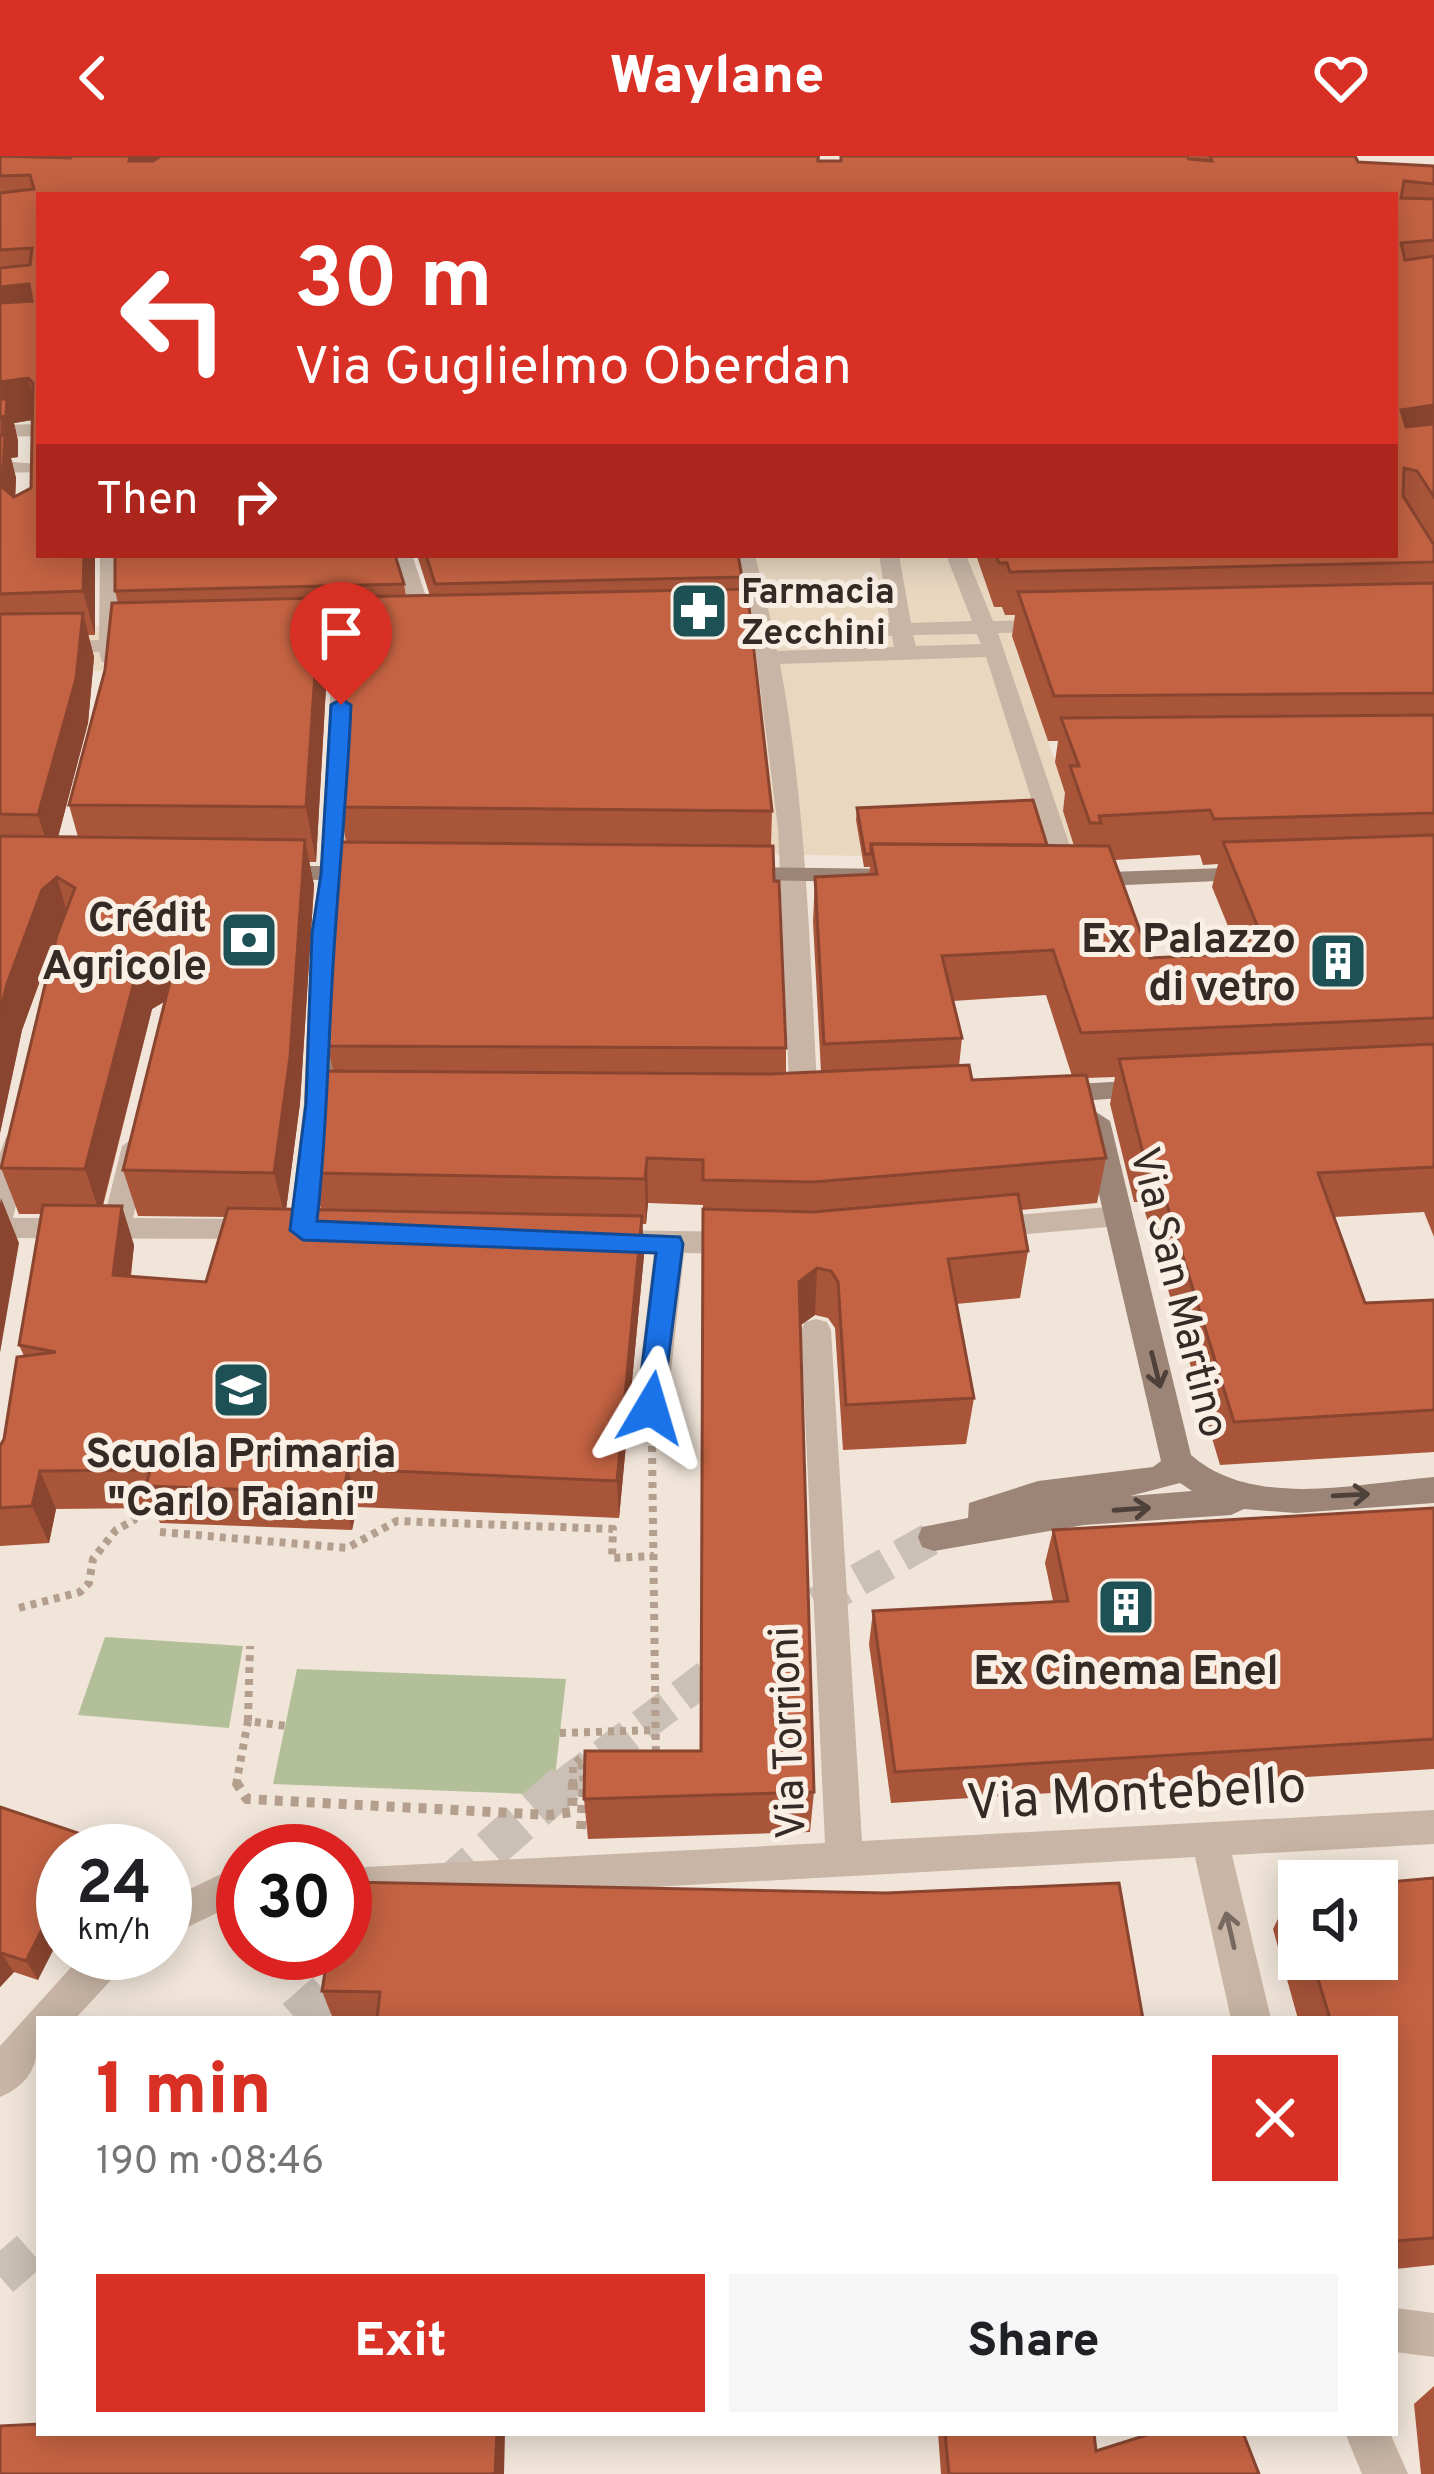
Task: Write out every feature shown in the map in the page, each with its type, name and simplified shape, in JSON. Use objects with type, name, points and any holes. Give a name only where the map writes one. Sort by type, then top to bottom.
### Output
[{"type":"street","points":[[0,431],[36,430],[33,478],[0,467]]},
{"type":"street","points":[[108,688],[110,558]]},
{"type":"street","points":[[274,643],[344,652],[440,639],[403,558]]},
{"type":"street","points":[[745,558],[757,632],[769,658],[792,874],[801,1046],[816,1104],[769,1106]]},
{"type":"street","points":[[890,558],[906,653]]},
{"type":"street","points":[[958,558],[996,627],[994,650],[1070,879],[1276,873]]},
{"type":"street","points":[[679,634],[1072,625]]},
{"type":"street","points":[[848,630],[854,655]]},
{"type":"street","points":[[0,648],[157,645]]},
{"type":"street","points":[[769,658],[994,650]]},
{"type":"street","points":[[0,1228],[38,1239],[116,1228],[314,1230],[323,933],[332,874],[344,652]]},
{"type":"street","points":[[249,873],[397,874]]},
{"type":"street","points":[[704,874],[927,877]]},
{"type":"street","points":[[1018,1095],[1173,1088]]},
{"type":"street","name":"Via San Martino","points":[[1089,1092],[1177,1461],[1204,1487],[1268,1499],[1434,1490]]},
{"type":"street","points":[[318,1103],[403,1104]]},
{"type":"street","points":[[0,1216],[25,1108]]},
{"type":"street","points":[[116,1228],[142,1119]]},
{"type":"street","points":[[953,1231],[1119,1216]]},
{"type":"street","points":[[578,1240],[764,1243]]},
{"type":"street","points":[[651,1408],[670,1244]]},
{"type":"street","name":"Via Torrioni","points":[[372,1884],[844,1856],[816,1330]]},
{"type":"street","points":[[1177,1461],[1171,1472],[1158,1479],[1038,1494],[988,1508],[934,1537],[1084,1512],[1268,1499]]},
{"type":"street","name":"Via Montebello","points":[[844,1856],[1434,1827]]},
{"type":"street","points":[[1210,1841],[1250,2016]]},
{"type":"street","points":[[51,2016],[85,1980]]},
{"type":"street","points":[[0,2077],[36,2034]]},
{"type":"street","points":[[1398,2330],[1434,2335]]},
{"type":"street","points":[[1368,2436],[1385,2474]]},
{"type":"path","points":[[651,1408],[657,1774]]},
{"type":"path","points":[[20,1608],[65,1600],[89,1583],[93,1559],[116,1529],[134,1520],[146,1479]]},
{"type":"path","points":[[160,1532],[347,1548],[398,1515],[614,1529],[612,1558],[654,1556]]},
{"type":"path","points":[[250,1646],[248,1721],[235,1778],[238,1793],[247,1799],[549,1815],[572,1812],[573,1765],[581,1758],[586,1762],[581,1835]]},
{"type":"path","points":[[248,1721],[286,1726]]},
{"type":"path","points":[[560,1733],[656,1730]]},
{"type":"green space","points":[[105,1637],[243,1646],[229,1728],[78,1715]]},
{"type":"green space","points":[[297,1669],[566,1679],[553,1795],[273,1784]]},
{"type":"shaded area","points":[[709,558],[977,558],[995,607],[1434,596],[1045,732],[1090,861],[770,854],[343,663],[0,674],[0,628],[297,623]]},
{"type":"building","points":[[0,156],[130,156],[129,161],[153,161],[161,156],[818,156],[818,161],[841,161],[841,156],[1187,156],[1212,161],[1210,156],[1355,156],[1358,162],[1434,166],[1434,184],[1404,181],[1401,198],[1434,199],[1434,240],[1401,243],[1405,260],[1434,256],[1434,405],[1401,410],[1406,427],[1434,424],[1434,497],[1417,471],[1404,468],[1403,496],[1434,545],[1434,562],[1010,572],[1007,563],[999,563],[997,558],[1398,558],[1398,192],[36,192],[36,558],[84,558],[83,591],[0,594],[0,435],[5,436],[2,487],[14,497],[31,488],[33,383],[28,378],[0,382],[0,303],[32,301],[29,284],[0,287],[0,268],[30,265],[32,248],[0,250],[0,193],[34,189],[30,175],[0,176]]},
{"type":"building","points":[[0,399],[7,399],[6,416],[0,417]]},
{"type":"building","points":[[115,558],[396,558],[404,584],[115,591]]},
{"type":"building","points":[[427,558],[739,558],[742,577],[435,584]]},
{"type":"building","points":[[1434,583],[1434,693],[1054,696],[1018,592]]},
{"type":"building","points":[[747,589],[772,811],[340,807],[350,597]]},
{"type":"building","points":[[320,598],[306,807],[69,805],[105,670],[112,603]]},
{"type":"building","points":[[83,613],[76,679],[38,815],[0,814],[0,614]]},
{"type":"building","points":[[1434,715],[1434,813],[1214,819],[1210,810],[1099,816],[1101,823],[1090,823],[1070,766],[1079,766],[1061,718]]},
{"type":"building","points":[[1033,800],[1047,845],[871,844],[871,854],[865,854],[857,808]]},
{"type":"building","points":[[1434,835],[1434,1018],[1081,1033],[1053,950],[942,956],[962,1038],[824,1044],[815,877],[877,874],[871,844],[1109,846],[1150,958],[1268,952],[1223,842]]},
{"type":"building","points":[[0,836],[305,840],[290,1057],[274,1173],[123,1170],[174,965],[159,952],[139,963],[85,1169],[1,1168],[57,935],[75,888],[57,877],[42,890],[0,1013]]},
{"type":"building","points":[[339,842],[773,846],[774,881],[779,881],[786,1048],[328,1046],[332,890]]},
{"type":"building","points":[[1434,1044],[1434,1167],[1318,1173],[1365,1303],[1434,1300],[1434,1410],[1234,1422],[1152,1156],[1144,1157],[1119,1059]]},
{"type":"building","points":[[969,1065],[972,1080],[1086,1075],[1106,1158],[813,1182],[703,1180],[703,1160],[647,1158],[645,1179],[313,1173],[326,1071],[770,1074]]},
{"type":"building","points":[[1018,1194],[1028,1251],[948,1259],[974,1398],[846,1405],[838,1282],[831,1271],[817,1268],[799,1282],[814,1792],[584,1799],[585,1751],[701,1751],[703,1209],[813,1212]]},
{"type":"building","points":[[43,1205],[122,1206],[113,1275],[206,1282],[228,1208],[642,1216],[617,1481],[348,1469],[343,1493],[146,1486],[150,1470],[40,1471],[32,1506],[0,1508],[0,1446],[17,1357],[56,1352],[19,1345]]},
{"type":"building","points":[[1434,1508],[1434,1739],[895,1772],[873,1611],[1068,1601],[1053,1530]]},
{"type":"building","points":[[0,1807],[51,1824],[36,1824],[36,1942],[26,1961],[0,1954]]},
{"type":"building","points":[[1434,1878],[1434,2238],[1398,2241],[1398,2016],[1329,2016],[1318,1980],[1398,1980],[1398,1881]]},
{"type":"building","points":[[372,1883],[886,1893],[1119,1883],[1142,2016],[377,2016],[380,1992],[322,1991],[324,1980],[372,1980]]},
{"type":"building","points":[[36,2424],[36,2436],[497,2436],[495,2474],[0,2474],[0,2426]]},
{"type":"building","points":[[945,2436],[1094,2436],[1096,2451],[1144,2436],[1244,2436],[1259,2474],[949,2474]]},
{"type":"tunnel","points":[[773,1628],[934,1537]]},
{"type":"tunnel","points":[[564,1785],[734,1656]]},
{"type":"tunnel","points":[[445,1889],[567,1782]]},
{"type":"tunnel","points":[[299,2016],[340,1980]]},
{"type":"tunnel","points":[[0,2277],[36,2246]]},
{"type":"place","name":"Farmacia Zecchini","points":[[699,611]]},
{"type":"place","name":"Crédit Agricole","points":[[249,940]]},
{"type":"place","name":"Ex Palazzo di vetro","points":[[1338,961]]},
{"type":"place","name":"Scuola Primaria \"Carlo Faiani\"","points":[[241,1390]]},
{"type":"place","name":"Ex Cinema Enel","points":[[1126,1607]]},
{"type":"route","points":[[341,705],[332,874],[323,933],[318,1103],[303,1230],[670,1244],[651,1408]]}]
